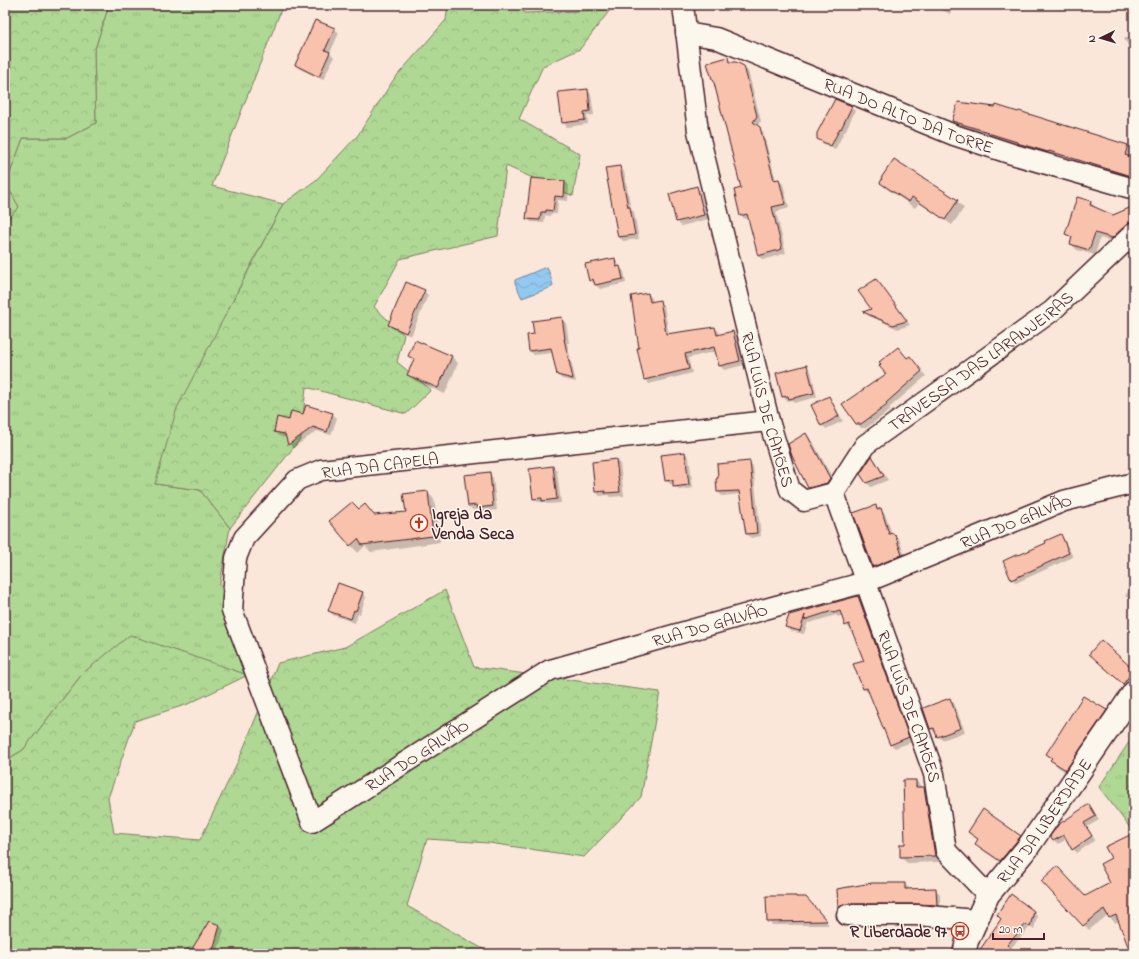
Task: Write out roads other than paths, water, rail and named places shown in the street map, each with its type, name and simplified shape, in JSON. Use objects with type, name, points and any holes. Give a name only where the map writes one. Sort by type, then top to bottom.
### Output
[{"type":"street","name":"RUA LUÍS DE CAMÕES","points":[[683,5],[698,131],[769,421],[790,490],[804,501],[834,493],[934,774],[946,851],[988,895]]},
{"type":"street","name":"RUA DO ALTO DA TORRE","points":[[686,33],[716,38],[954,135],[1012,154],[1134,189]]},
{"type":"street","name":"TRAVESSA DAS LARANJEIRAS","points":[[834,493],[865,445],[1052,311],[1134,233]]},
{"type":"street","name":"RUA DA CAPELA","points":[[312,822],[232,610],[236,558],[244,538],[297,480],[321,470],[769,421]]},
{"type":"street","name":"RUA DO GALVÃO","points":[[312,822],[550,670],[866,582],[1064,501],[1134,483]]},
{"type":"street","name":"RUA DA LIBERDADE","points":[[964,954],[966,942],[988,895],[1028,846],[1134,692]]},
{"type":"street","points":[[847,915],[917,915],[976,920]]},
{"type":"water","points":[[546,267],[553,285],[552,287],[522,298],[515,280]]},
{"type":"place","name":"Igreja da Venda Seca","points":[[419,523]]},
{"type":"place","name":"R Liberdade 97","points":[[960,931]]}]
